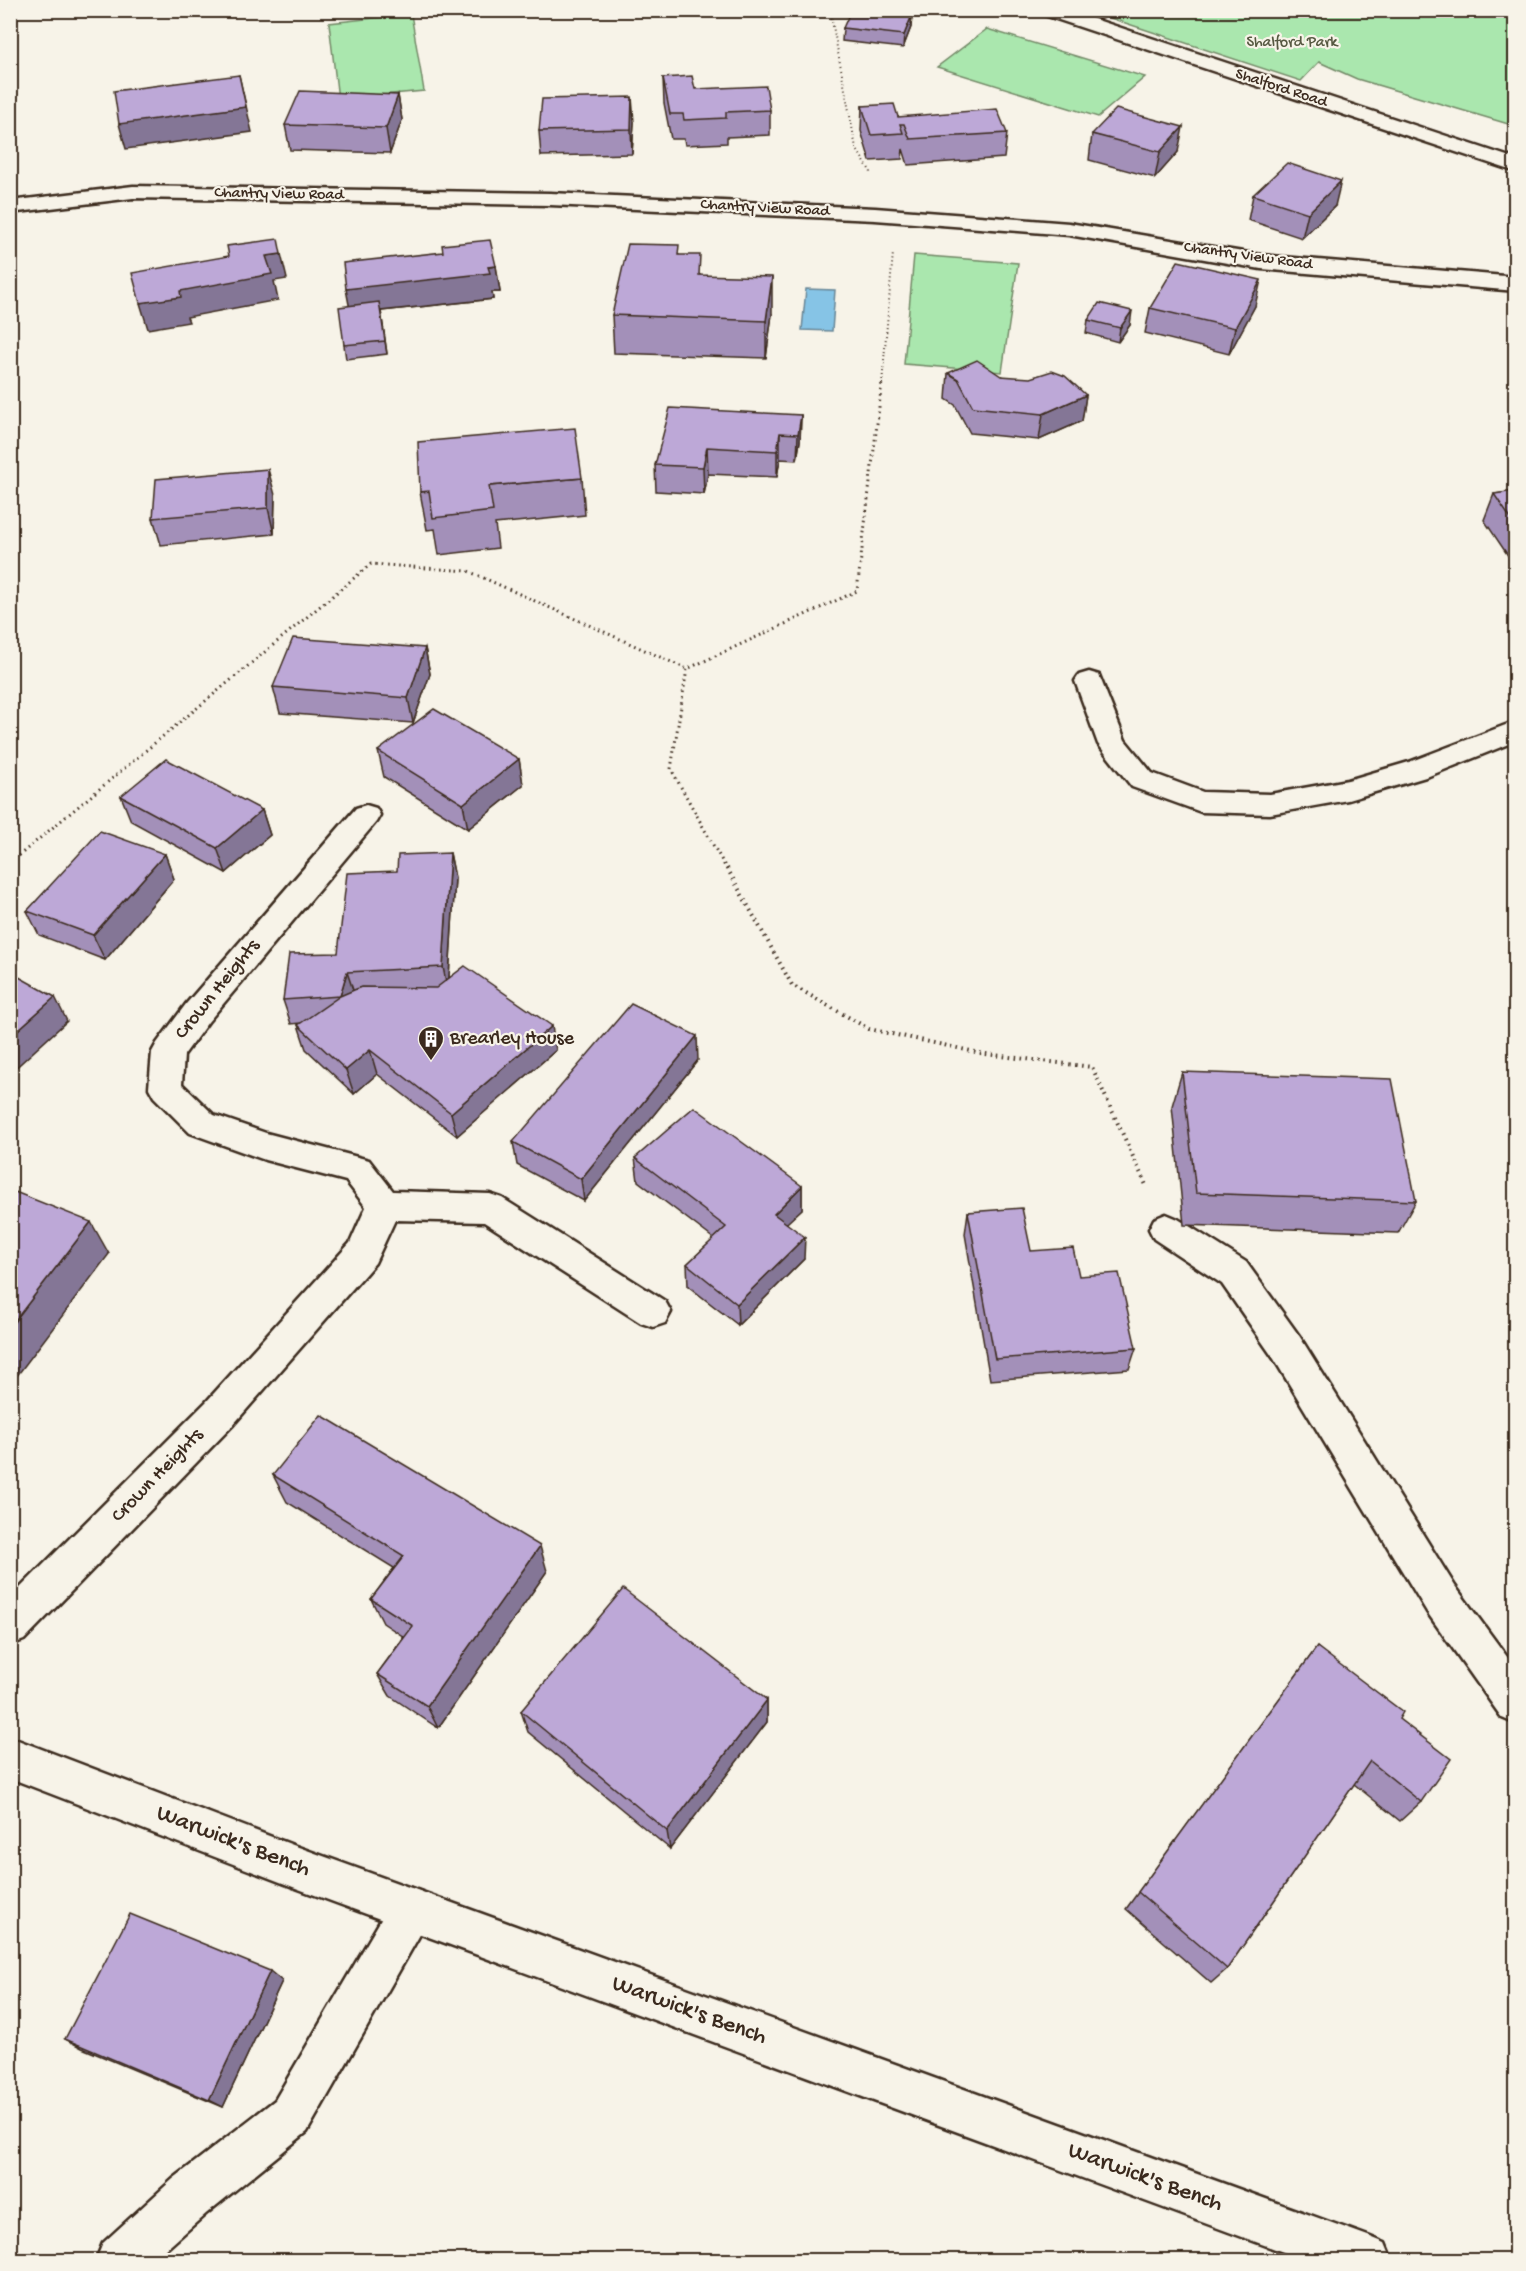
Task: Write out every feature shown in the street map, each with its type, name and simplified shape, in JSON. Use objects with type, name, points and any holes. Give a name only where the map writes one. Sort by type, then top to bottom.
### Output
[{"type":"street","name":"Shalford Road","points":[[1048,10],[1169,54],[1417,132],[1515,166]]},
{"type":"street","name":"Chantry View Road","points":[[10,207],[133,192],[550,199],[895,215],[1069,230],[1261,261],[1515,285]]},
{"type":"street","points":[[1089,681],[1112,744],[1142,780],[1202,802],[1270,804],[1348,790],[1419,769],[1515,730]]},
{"type":"street","name":"Crown Heights","points":[[10,1626],[219,1414],[363,1253],[384,1205],[357,1170],[265,1146],[202,1124],[165,1088],[168,1052],[197,1012],[366,815]]},
{"type":"street","points":[[384,1205],[490,1208],[653,1312]]},
{"type":"street","points":[[1166,1229],[1234,1273],[1287,1348],[1441,1599],[1515,1704]]},
{"type":"street","name":"Warwick's Bench","points":[[10,1757],[293,1866],[1368,2260]]},
{"type":"street","points":[[120,2260],[190,2196],[291,2116],[411,1909]]},
{"type":"path","points":[[10,863],[371,564],[468,571],[687,669],[857,591],[885,357],[895,215],[856,148],[830,10]]},
{"type":"path","points":[[687,669],[671,769],[792,985],[869,1029],[984,1054],[1092,1067],[1166,1229]]},
{"type":"green space","name":"Shalford Park","points":[[1089,11],[1515,11],[1515,126],[1357,79],[1319,62],[1301,81]]},
{"type":"green space","points":[[411,14],[424,91],[338,99],[329,23]]},
{"type":"green space","points":[[987,29],[1145,77],[1098,117],[937,67]]},
{"type":"green space","points":[[914,255],[1018,263],[1002,372],[904,364]]},
{"type":"water","points":[[806,289],[835,290],[832,331],[802,330]]},
{"type":"building","points":[[851,10],[874,10],[912,15],[904,35],[843,28]]},
{"type":"building","points":[[239,75],[246,107],[119,124],[114,91]]},
{"type":"building","points":[[692,76],[695,89],[766,86],[770,110],[726,112],[726,118],[684,120],[683,114],[670,114],[663,78]]},
{"type":"building","points":[[300,91],[398,95],[386,128],[285,125]]},
{"type":"building","points":[[632,97],[631,129],[539,131],[542,99]]},
{"type":"building","points":[[894,104],[898,117],[997,109],[1007,133],[910,139],[904,124],[900,124],[903,133],[871,135],[862,106]]},
{"type":"building","points":[[1116,109],[1183,127],[1160,152],[1092,134]]},
{"type":"building","points":[[1287,163],[1341,181],[1308,213],[1253,195]]},
{"type":"building","points":[[278,239],[281,254],[266,256],[272,274],[180,291],[181,297],[140,303],[132,273],[229,256],[227,246]]},
{"type":"building","points":[[490,240],[496,266],[488,267],[490,273],[346,289],[343,263],[443,252],[442,245]]},
{"type":"building","points":[[628,244],[679,245],[678,255],[700,255],[699,275],[772,277],[766,321],[612,315]]},
{"type":"building","points":[[1178,261],[1261,280],[1235,328],[1150,308]]},
{"type":"building","points":[[379,302],[385,341],[344,345],[339,307]]},
{"type":"building","points":[[1099,303],[1132,311],[1120,328],[1088,320]]},
{"type":"building","points":[[977,360],[1001,376],[1030,378],[1052,371],[1065,376],[1086,395],[1043,414],[973,407],[958,379],[948,373]]},
{"type":"building","points":[[670,408],[801,415],[798,434],[780,433],[777,451],[707,447],[703,467],[655,465]]},
{"type":"building","points":[[575,428],[582,478],[489,486],[493,511],[433,518],[429,491],[420,492],[418,442]]},
{"type":"building","points":[[268,469],[268,508],[153,518],[156,479]]},
{"type":"building","points":[[1515,491],[1515,525],[1494,494]]},
{"type":"building","points":[[293,638],[425,648],[408,698],[273,687]]},
{"type":"building","points":[[434,709],[519,759],[463,804],[378,751]]},
{"type":"building","points":[[166,759],[262,810],[217,848],[121,796]]},
{"type":"building","points":[[100,831],[165,854],[93,935],[27,911]]},
{"type":"building","points":[[450,853],[443,967],[347,972],[340,996],[283,1000],[289,954],[338,953],[347,873],[397,871],[398,855]]},
{"type":"building","name":"Brearley House","points":[[465,966],[552,1026],[451,1113],[370,1050],[346,1070],[298,1025],[340,996],[361,987],[436,988]]},
{"type":"building","points":[[10,972],[55,997],[10,1037]]},
{"type":"building","points":[[631,1004],[697,1036],[581,1179],[513,1142]]},
{"type":"building","points":[[1182,1072],[1392,1079],[1416,1201],[1196,1193]]},
{"type":"building","points":[[694,1107],[802,1186],[774,1214],[805,1237],[737,1304],[687,1264],[726,1227],[635,1158]]},
{"type":"building","points":[[10,1190],[91,1222],[10,1327]]},
{"type":"building","points":[[1022,1208],[1031,1251],[1073,1248],[1079,1276],[1119,1273],[1136,1348],[995,1359],[968,1212]]},
{"type":"building","points":[[321,1415],[540,1546],[427,1706],[377,1674],[413,1626],[371,1599],[404,1556],[273,1475]]},
{"type":"building","points":[[623,1589],[767,1700],[667,1831],[521,1711]]},
{"type":"building","points":[[1317,1647],[1403,1712],[1399,1719],[1451,1759],[1421,1802],[1370,1761],[1227,1969],[1138,1892]]},
{"type":"building","points":[[130,1914],[270,1971],[209,2100],[65,2039]]},
{"type":"place","name":"Brearley House","points":[[431,1062]]}]
